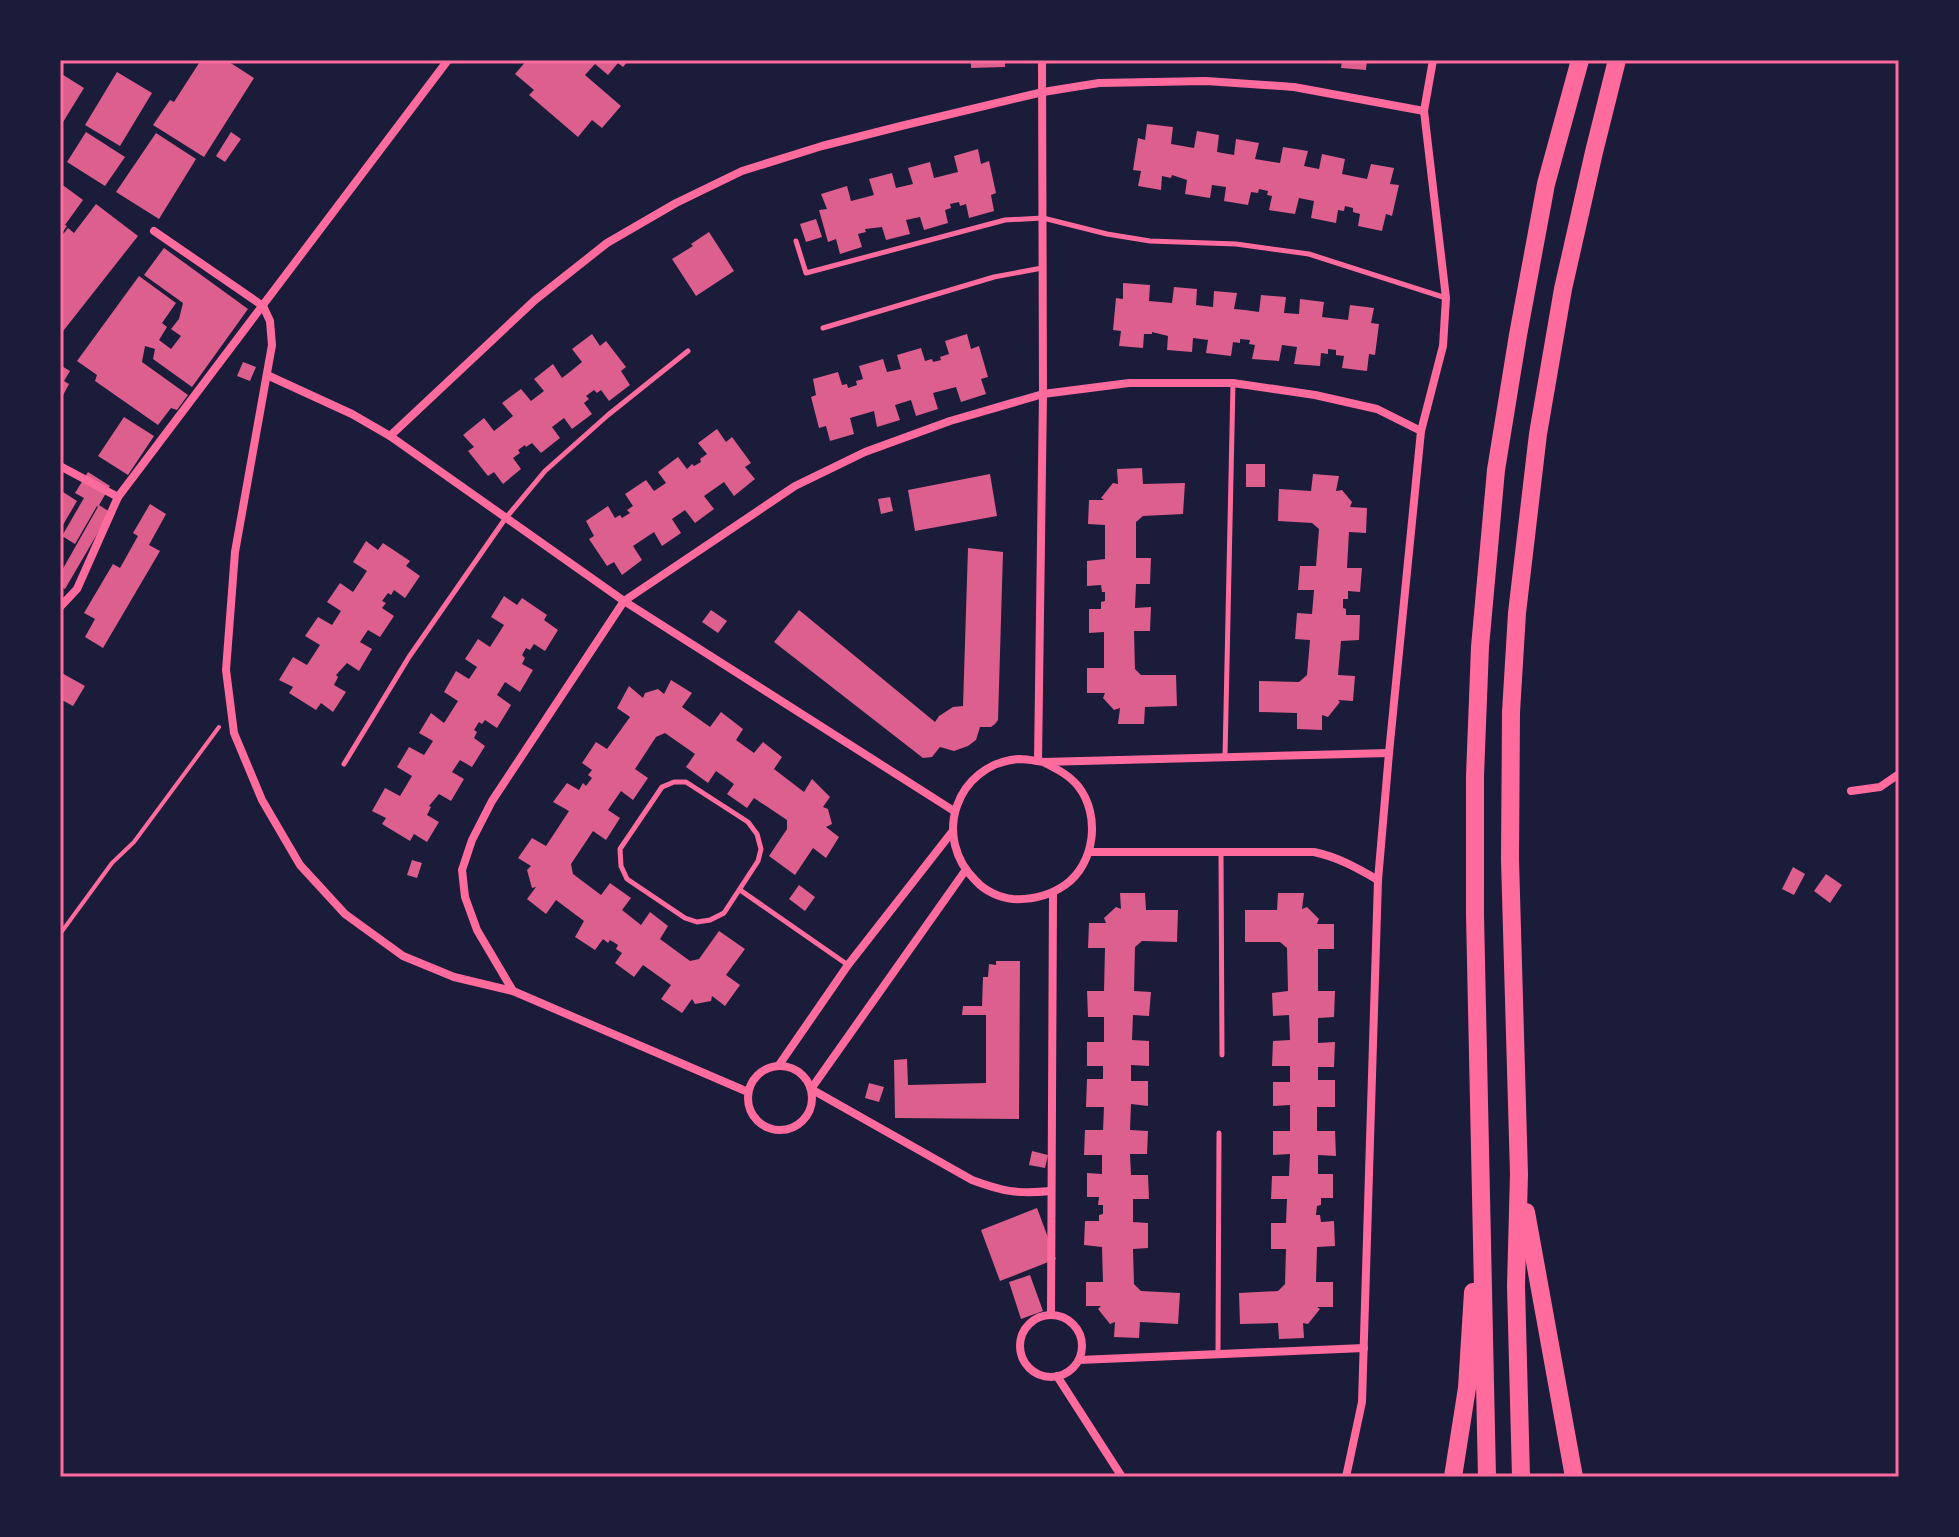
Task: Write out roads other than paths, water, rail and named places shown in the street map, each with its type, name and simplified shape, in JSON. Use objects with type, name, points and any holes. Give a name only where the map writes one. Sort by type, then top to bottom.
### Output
[{"type":"highway","points":[[1487,1477],[1476,929],[1475,776],[1480,647],[1496,470],[1518,335],[1546,184],[1580,60]]},
{"type":"highway","points":[[1521,1477],[1516,1286],[1519,1174],[1510,860],[1511,712],[1517,613],[1538,434],[1563,289],[1617,60]]},
{"type":"highway","points":[[1453,1477],[1467,1388],[1481,1162]]},
{"type":"highway","points":[[1519,1174],[1574,1477]]},
{"type":"street","points":[[60,607],[77,589],[118,497],[448,60]]},
{"type":"street","points":[[1041,762],[1042,60]]},
{"type":"street","points":[[1346,1477],[1362,1402],[1378,880],[1421,431],[1443,346],[1446,298],[1424,111],[1433,60]]},
{"type":"street","points":[[390,436],[547,290],[607,243],[676,203],[742,171],[822,146],[1043,92],[1099,83],[1206,81],[1294,87],[1424,111]]},
{"type":"street","points":[[154,231],[263,306],[270,321],[272,345],[235,552],[226,670],[234,733],[262,800],[300,865],[345,914],[403,956],[454,977],[513,991],[748,1092]]},
{"type":"street","points":[[267,375],[352,414],[390,436],[624,601],[954,811]]},
{"type":"street","points":[[513,991],[477,930],[465,897],[462,870],[472,840],[492,801],[624,601],[795,486],[879,447],[950,421],[1043,394],[1129,383],[1233,383],[1315,395],[1377,409],[1421,431]]},
{"type":"street","points":[[60,466],[118,497]]},
{"type":"street","points":[[1041,762],[1063,772],[1079,788],[1089,808],[1093,830],[1089,852],[1069,883],[1053,893],[1030,900],[1005,898],[982,888],[965,871],[956,852],[952,832],[954,811],[964,791],[979,774],[999,763],[1021,759],[1041,762],[1389,753]]},
{"type":"street","points":[[1851,791],[1880,787],[1899,774]]},
{"type":"street","points":[[779,1065],[848,965],[952,832]]},
{"type":"street","points":[[1089,852],[1314,852],[1343,861],[1378,880]]},
{"type":"street","points":[[811,1089],[965,871]]},
{"type":"street","points":[[1051,1314],[1053,893]]},
{"type":"street","points":[[779,1065],[799,1071],[811,1089],[813,1099],[805,1119],[787,1130],[776,1131],[757,1122],[747,1103],[752,1082],[759,1073],[779,1065]]},
{"type":"street","points":[[811,1089],[972,1180],[998,1190],[1026,1193],[1051,1191]]},
{"type":"street","points":[[1051,1314],[1071,1321],[1082,1339],[1079,1360],[1073,1368],[1057,1376],[1047,1377],[1030,1369],[1021,1351],[1024,1330],[1040,1316],[1051,1314]]},
{"type":"street","points":[[1079,1360],[1364,1348]]},
{"type":"street","points":[[1057,1376],[1122,1477]]},
{"type":"lane","points":[[796,241],[806,273],[1005,220],[1043,218],[1150,241],[1236,244],[1309,254],[1446,298]]},
{"type":"lane","points":[[823,328],[994,277],[1043,268]]},
{"type":"lane","points":[[344,764],[409,657],[505,519],[545,471],[688,351]]},
{"type":"lane","points":[[1225,758],[1233,383]]},
{"type":"lane","points":[[674,782],[686,782],[748,822],[757,834],[761,849],[758,861],[740,890],[724,913],[697,922],[685,918],[627,879],[621,866],[620,849],[662,787],[674,782]]},
{"type":"lane","points":[[1221,853],[1222,1055]]},
{"type":"lane","points":[[740,890],[848,965]]},
{"type":"lane","points":[[1218,1354],[1219,1133]]}]
